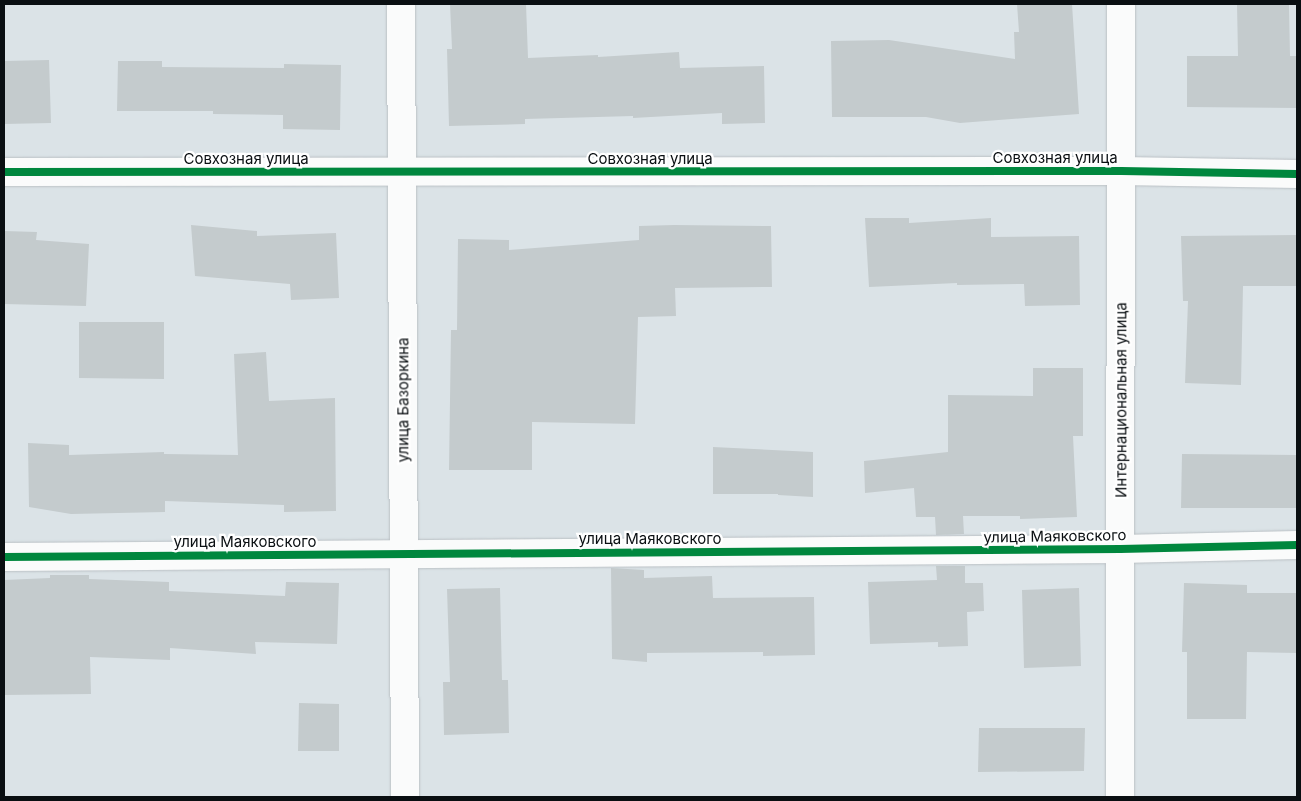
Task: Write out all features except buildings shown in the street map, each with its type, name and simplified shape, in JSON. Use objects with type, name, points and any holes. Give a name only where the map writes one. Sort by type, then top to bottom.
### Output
[{"type":"street","name":"улица Базоркина","points":[[401,4],[405,797]]},
{"type":"street","name":"Интернациональная улица","points":[[1120,797],[1122,4]]},
{"type":"street","name":"Совхозная улица","points":[[4,172],[402,174],[1121,171],[1297,174]]},
{"type":"street","name":"улица Маяковского","points":[[4,557],[1120,549],[1297,545]]},
{"type":"cycle path","points":[[4,172],[1121,171],[1297,174]]},
{"type":"cycle path","points":[[4,557],[1120,549],[1297,545]]}]
